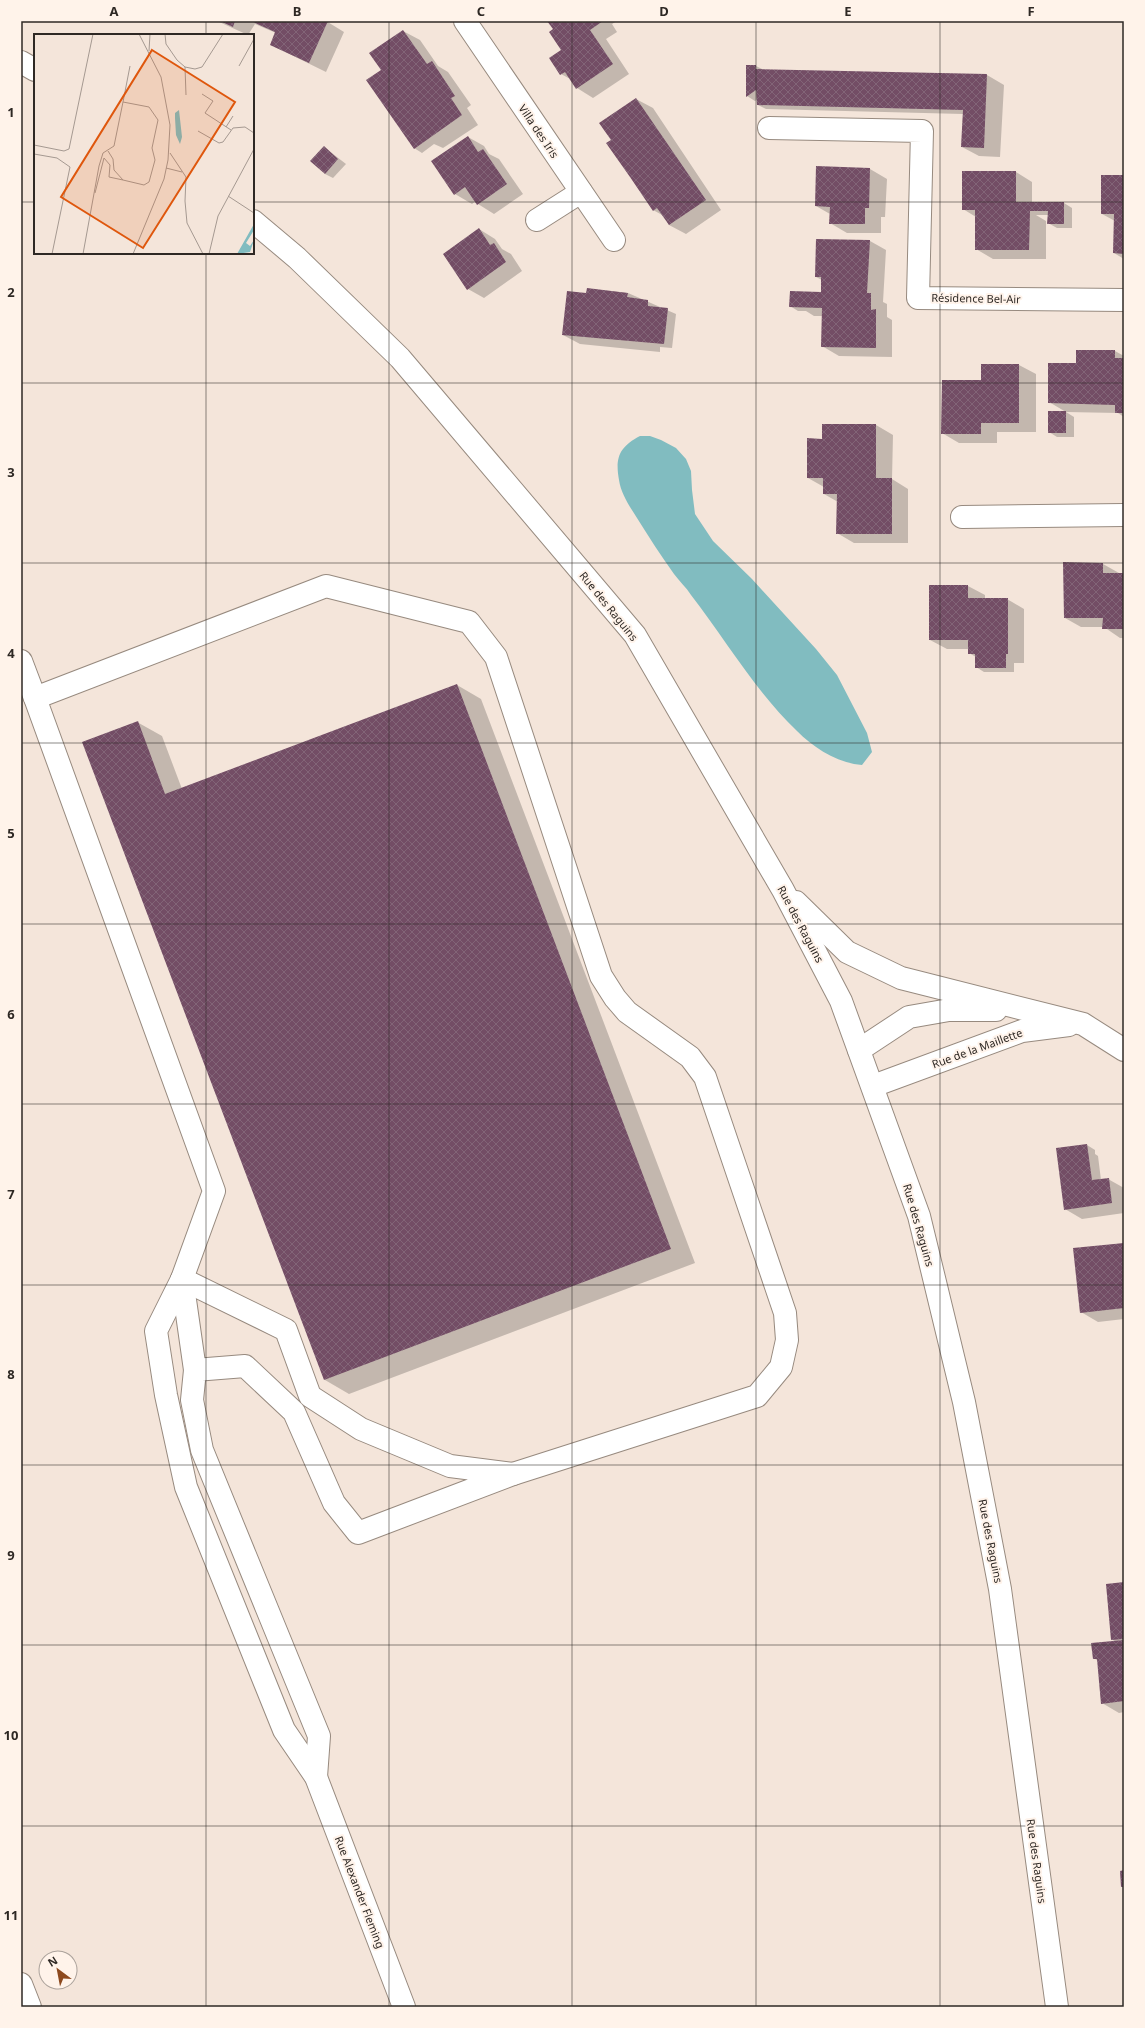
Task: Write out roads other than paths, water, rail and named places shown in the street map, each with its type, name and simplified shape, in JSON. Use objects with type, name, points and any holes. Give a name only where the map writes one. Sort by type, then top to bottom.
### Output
[{"type":"street","name":"Villa des Iris","points":[[465,21],[614,240]]},
{"type":"street","points":[[21,62],[34,69]]},
{"type":"street","name":"Résidence Bel-Air","points":[[769,128],[922,131],[918,298],[1124,300]]},
{"type":"street","points":[[538,220],[581,192]]},
{"type":"street","name":"Rue des Raguins","points":[[254,222],[297,258],[400,358],[635,635],[783,890],[841,1001],[919,1216],[964,1402],[1000,1589],[1057,2007]]},
{"type":"street","points":[[962,517],[1124,515]]},
{"type":"street","points":[[35,698],[326,586],[469,622],[496,656],[602,976],[615,998],[627,1012],[690,1057],[705,1077],[785,1313],[787,1340],[781,1367],[757,1396],[512,1474],[358,1533],[334,1503],[294,1412],[245,1366],[195,1370]]},
{"type":"street","points":[[21,661],[214,1192],[182,1279],[156,1331],[166,1395],[186,1487],[284,1730],[316,1777]]},
{"type":"street","points":[[783,890],[847,952],[894,975],[1083,1024],[1124,1050]]},
{"type":"street","name":"Rue de la Maillette","points":[[860,1050],[910,1017],[949,1010],[1030,1010]]},
{"type":"street","name":"Rue de la Maillette","points":[[873,1086],[1022,1031],[1083,1024]]},
{"type":"street","points":[[182,1279],[195,1370],[192,1400],[202,1450],[319,1736],[316,1777]]},
{"type":"street","points":[[182,1279],[286,1330],[310,1396],[360,1428],[450,1466],[512,1474]]},
{"type":"street","name":"Rue Alexander Fleming","points":[[316,1777],[404,2007]]},
{"type":"street","points":[[21,1984],[30,2007]]},
{"type":"water","points":[[640,436],[650,436],[661,440],[676,448],[686,459],[691,471],[695,514],[713,541],[752,579],[816,649],[837,675],[867,733],[872,752],[862,765],[853,764],[826,754],[804,737],[782,716],[741,665],[704,612],[664,560],[629,505],[619,480],[618,459],[620,454],[627,444]]}]
